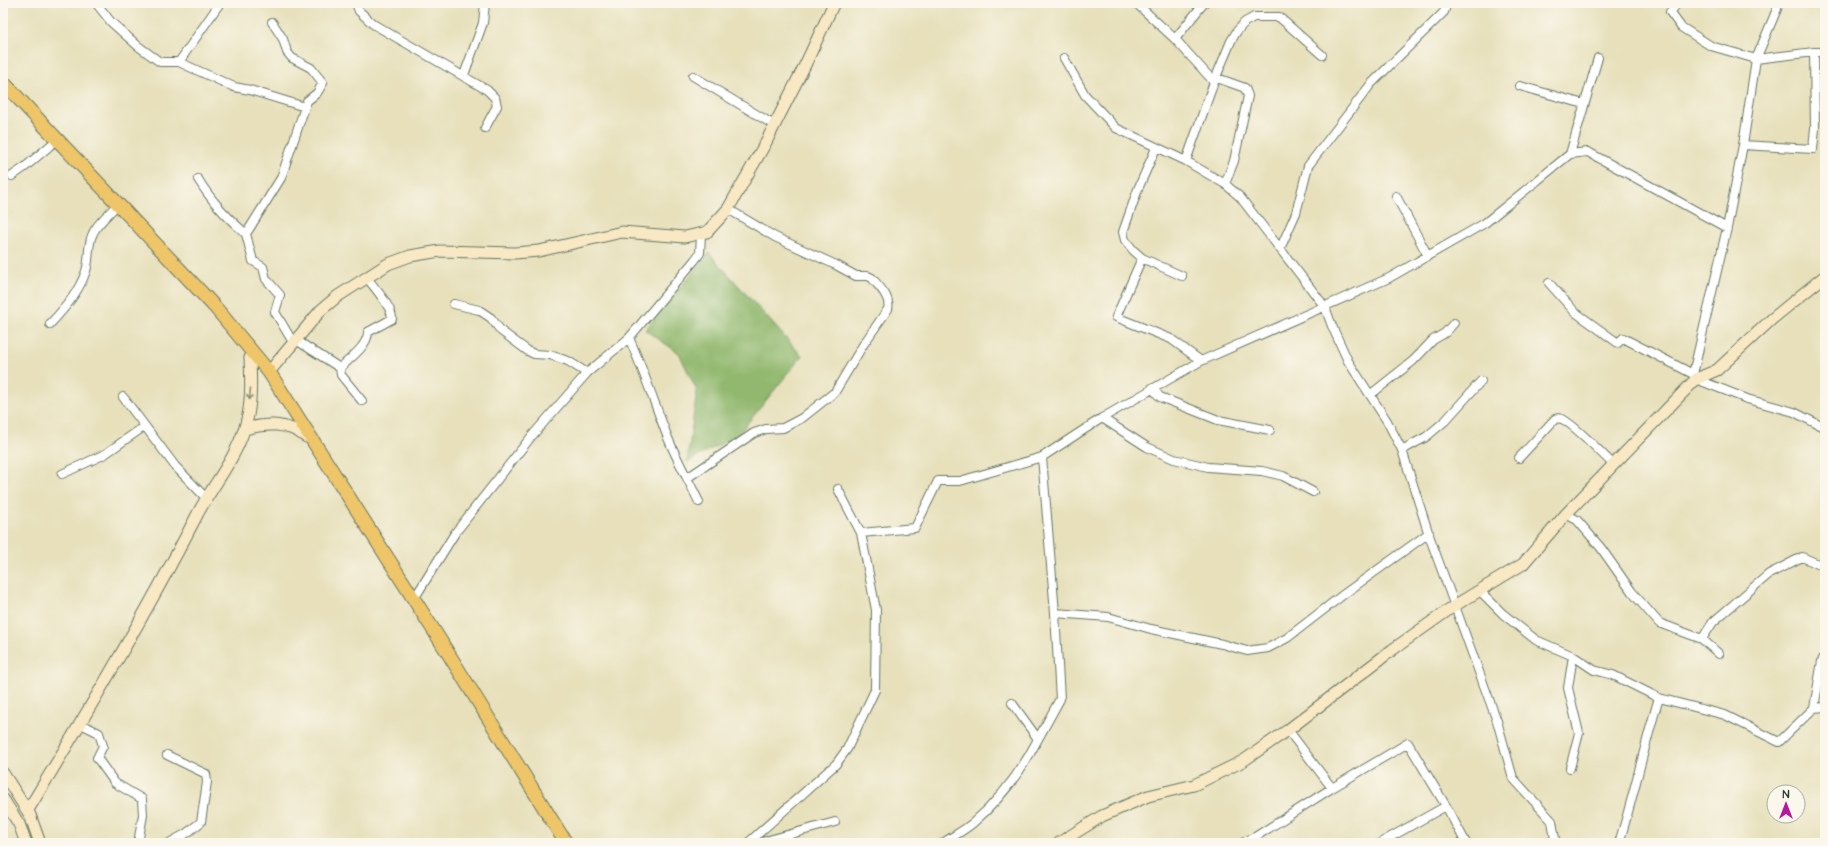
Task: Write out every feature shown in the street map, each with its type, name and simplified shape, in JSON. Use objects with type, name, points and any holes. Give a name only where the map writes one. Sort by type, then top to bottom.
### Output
[{"type":"main road","points":[[3,82],[215,307],[269,372],[414,599],[566,843]]},
{"type":"main road","points":[[3,91],[151,247],[250,358],[273,387],[306,437],[556,843]]},
{"type":"street","points":[[96,3],[111,22],[138,46],[160,62],[179,62],[234,87],[250,90],[305,107]]},
{"type":"street","points":[[179,62],[220,3]]},
{"type":"street","points":[[356,3],[359,11],[369,21],[464,75],[487,90],[495,98],[497,106],[485,128]]},
{"type":"street","points":[[464,75],[483,23],[485,3]]},
{"type":"street","points":[[269,372],[321,310],[338,296],[388,264],[410,256],[440,251],[516,254],[539,251],[622,232],[685,237],[701,235],[707,232],[728,209],[806,63],[834,3]]},
{"type":"street","points":[[1136,3],[1175,39],[1215,80],[1245,88],[1248,96],[1234,161],[1225,184]]},
{"type":"street","points":[[1175,39],[1204,3]]},
{"type":"street","points":[[1280,249],[1296,213],[1308,166],[1371,84],[1444,12],[1447,3]]},
{"type":"street","points":[[1678,3],[1670,12],[1681,27],[1710,46],[1756,59],[1825,52]]},
{"type":"street","points":[[1059,843],[1102,816],[1148,796],[1194,785],[1243,761],[1288,730],[1392,650],[1454,606],[1523,564],[1566,514],[1695,376],[1727,228],[1743,145],[1756,59],[1777,9],[1778,3]]},
{"type":"street","points":[[1186,161],[1215,80],[1231,41],[1245,22],[1254,17],[1279,17],[1322,55]]},
{"type":"street","points":[[246,234],[281,178],[307,100],[317,93],[323,83],[312,68],[292,58],[287,52],[283,39],[272,22]]},
{"type":"street","points":[[1743,145],[1813,149],[1815,128],[1814,52]]},
{"type":"street","points":[[1064,58],[1085,95],[1116,128],[1186,161],[1225,184],[1240,197],[1325,307],[1348,361],[1387,421],[1402,450],[1454,606],[1497,721],[1513,778],[1552,821],[1555,839],[1550,843]]},
{"type":"street","points":[[1570,154],[1598,58]]},
{"type":"street","points":[[693,76],[774,124]]},
{"type":"street","points":[[1520,86],[1584,104]]},
{"type":"street","points":[[12,176],[52,144]]},
{"type":"street","points":[[1156,148],[1138,189],[1123,232],[1125,240],[1142,258],[1182,276]]},
{"type":"street","points":[[861,533],[915,528],[938,482],[960,481],[1042,457],[1102,418],[1201,361],[1389,278],[1485,223],[1570,154],[1588,152],[1727,228]]},
{"type":"street","points":[[198,179],[207,194],[222,213],[246,234],[253,261],[263,267],[266,279],[280,295],[275,312],[295,342],[340,368]]},
{"type":"street","points":[[1396,196],[1428,256]]},
{"type":"street","points":[[50,324],[63,310],[76,292],[86,269],[91,236],[96,226],[114,208]]},
{"type":"street","points":[[687,478],[754,433],[766,429],[783,428],[802,418],[835,392],[863,345],[888,309],[889,305],[889,300],[872,278],[868,276],[856,276],[836,265],[775,237],[728,209]]},
{"type":"street","points":[[414,599],[455,533],[531,437],[587,373],[629,338],[694,261],[700,253],[701,235]]},
{"type":"street","points":[[1142,258],[1116,318],[1170,339],[1201,361]]},
{"type":"street","points":[[1695,376],[1717,370],[1772,319],[1825,276]]},
{"type":"street","points":[[340,368],[368,338],[368,332],[392,319],[393,315],[389,308],[367,278]]},
{"type":"street","points":[[1549,283],[1575,312],[1618,343],[1623,338],[1695,376],[1747,399],[1794,412],[1825,428]]},
{"type":"street","points":[[454,304],[478,310],[491,318],[501,331],[528,351],[534,354],[550,355],[568,360],[587,373]]},
{"type":"street","points":[[1370,395],[1413,361],[1433,340],[1444,333],[1454,323]]},
{"type":"street","points":[[629,338],[642,367],[668,438],[699,502]]},
{"type":"street","points":[[28,810],[81,724],[139,624],[206,498],[238,448],[245,429],[251,388],[250,358]]},
{"type":"street","points":[[340,368],[341,375],[362,402]]},
{"type":"street","points":[[1402,450],[1426,437],[1445,421],[1481,381]]},
{"type":"street","points":[[1152,388],[1160,397],[1218,420],[1270,430]]},
{"type":"street","points":[[123,397],[175,466],[206,498]]},
{"type":"street","points":[[1102,418],[1148,447],[1174,458],[1208,467],[1262,471],[1283,476],[1313,492]]},
{"type":"street","points":[[1519,458],[1555,419],[1560,418],[1564,419],[1613,464]]},
{"type":"street","points":[[245,429],[262,424],[279,424],[296,429],[306,437]]},
{"type":"street","points":[[62,474],[105,454],[145,426]]},
{"type":"street","points":[[943,843],[974,823],[1008,789],[1026,763],[1060,699],[1055,613],[1042,457]]},
{"type":"street","points":[[835,822],[758,843],[749,842],[836,764],[847,749],[875,690],[876,610],[861,533],[838,489]]},
{"type":"street","points":[[1566,514],[1577,520],[1601,548],[1632,592],[1659,622],[1702,639],[1718,654]]},
{"type":"street","points":[[1055,613],[1108,617],[1151,629],[1222,644],[1247,651],[1268,648],[1287,638],[1344,594],[1429,533]]},
{"type":"street","points":[[1702,639],[1713,622],[1769,574],[1802,557],[1825,567]]},
{"type":"street","points":[[1480,590],[1503,614],[1536,640],[1573,656],[1594,670],[1613,675],[1659,698],[1691,708],[1725,715],[1779,742],[1814,708],[1825,706]]},
{"type":"street","points":[[1814,708],[1822,661],[1825,655]]},
{"type":"street","points":[[1570,768],[1579,733],[1568,688],[1573,656]]},
{"type":"street","points":[[1618,843],[1632,801],[1644,747],[1659,698]]},
{"type":"street","points":[[1012,702],[1038,739]]},
{"type":"street","points":[[81,724],[99,734],[103,746],[97,758],[115,783],[142,798],[143,815],[138,843]]},
{"type":"street","points":[[1288,730],[1332,788]]},
{"type":"street","points":[[1242,843],[1255,837],[1332,788],[1408,743],[1446,806],[1466,843]]},
{"type":"street","points":[[167,755],[206,774],[207,782],[201,822],[187,833],[169,843]]},
{"type":"street","points":[[3,773],[28,810],[40,843]]},
{"type":"street","points":[[3,799],[19,824],[26,843]]},
{"type":"street","points":[[1380,843],[1446,806]]},
{"type":"green space","points":[[709,253],[802,356],[738,435],[687,462],[697,391],[679,353],[645,330]]}]
